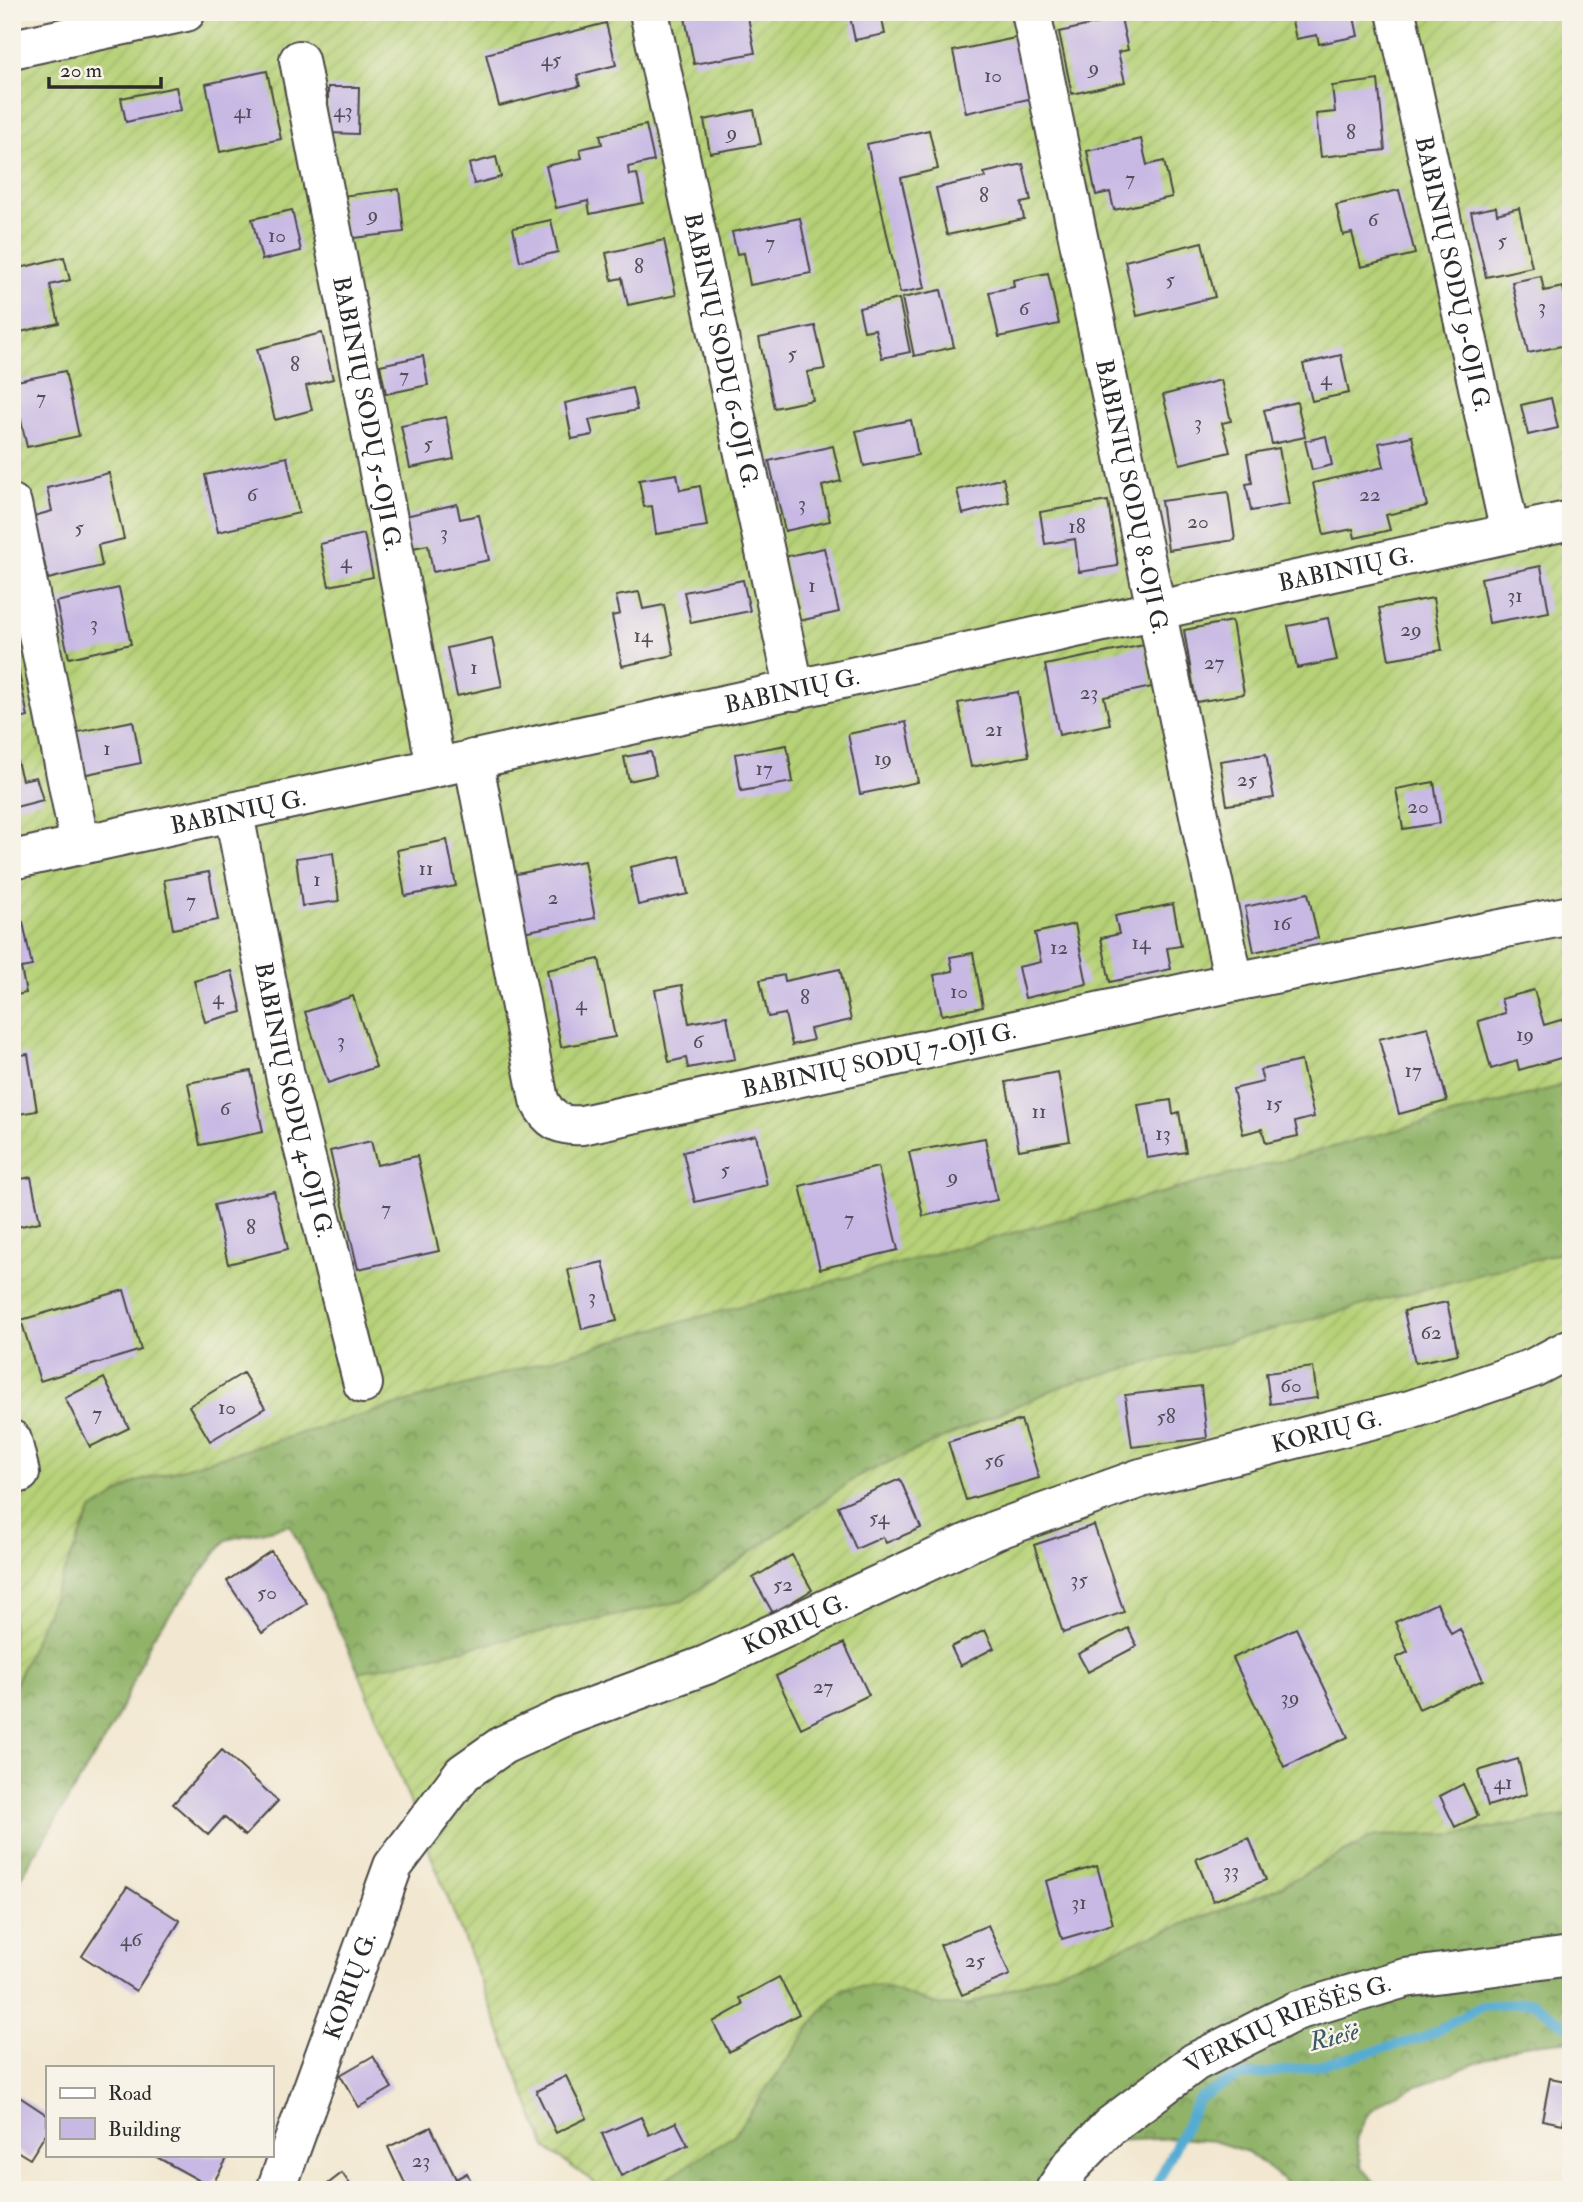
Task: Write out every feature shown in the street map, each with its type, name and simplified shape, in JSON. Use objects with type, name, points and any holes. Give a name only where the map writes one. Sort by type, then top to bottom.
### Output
[{"type":"street","points":[[12,50],[143,17],[186,12]]},
{"type":"street","name":"BABINIŲ SODŲ 6-OJI G.","points":[[649,12],[795,691]]},
{"type":"street","name":"BABINIŲ SODŲ 8-OJI G.","points":[[1031,12],[1234,982]]},
{"type":"street","name":"BABINIŲ SODŲ 9-OJI G.","points":[[1396,12],[1510,533]]},
{"type":"street","name":"BABINIŲ SODŲ 5-OJI G.","points":[[299,60],[454,763]]},
{"type":"street","points":[[12,504],[80,845]]},
{"type":"street","name":"BABINIŲ G.","points":[[12,860],[234,814],[454,763],[1155,613],[1571,520]]},
{"type":"street","name":"BABINIŲ SODŲ 7-OJI G.","points":[[454,763],[539,1100],[545,1113],[566,1126],[1234,982],[1571,915]]},
{"type":"street","name":"BABINIŲ SODŲ 4-OJI G.","points":[[234,814],[285,1075],[363,1384]]},
{"type":"street","name":"KORIŲ G.","points":[[276,2190],[393,1866],[463,1773],[503,1745],[562,1718],[706,1665],[996,1530],[1141,1478],[1410,1410],[1533,1368],[1571,1348]]},
{"type":"street","name":"VERKIŲ RIEŠĖS G.","points":[[1055,2190],[1071,2166],[1111,2126],[1195,2062],[1296,2011],[1405,1978],[1571,1956]]},
{"type":"green space","points":[[155,12],[1571,12],[1571,1083],[647,1331],[136,1482],[91,1511],[12,1691],[12,66]]},
{"type":"green space","points":[[1571,1083],[1571,1250],[1064,1385],[858,1476],[683,1601],[359,1672],[290,1525],[226,1540],[152,1638],[115,1722],[12,1892],[12,1691],[91,1511],[136,1482],[647,1331]]},
{"type":"green space","points":[[1571,1250],[1571,1815],[1457,1834],[1374,1836],[1272,1891],[967,2005],[937,2005],[880,1985],[844,1988],[826,2005],[733,2136],[661,2182],[624,2190],[605,2190],[546,2148],[359,1672],[683,1601],[858,1476],[1064,1385]]},
{"type":"green space","points":[[1571,1815],[1571,2040],[1523,2045],[1389,2097],[1367,2115],[1356,2139],[1362,2167],[1381,2190],[1295,2190],[1248,2152],[1213,2141],[1178,2138],[1110,2141],[1065,2156],[1034,2190],[624,2190],[733,2136],[826,2005],[844,1988],[880,1985],[937,2005],[967,2005],[1272,1891],[1374,1836],[1457,1834]]},
{"type":"building","points":[[684,12],[747,12],[755,53],[694,64]]},
{"type":"building","points":[[849,12],[888,12],[881,15],[885,34],[855,40]]},
{"type":"building","points":[[1212,12],[1243,12],[1243,13],[1213,20]]},
{"type":"building","points":[[1290,12],[1353,12],[1358,36],[1319,44],[1317,35],[1296,39]]},
{"type":"building","points":[[1121,18],[1128,50],[1118,52],[1125,82],[1072,94],[1059,32]]},
{"type":"building","points":[[606,23],[616,65],[577,75],[580,86],[499,106],[486,54]]},
{"type":"building","points":[[1020,37],[1033,98],[966,113],[953,51]]},
{"type":"building","points":[[267,71],[281,139],[220,152],[206,84]]},
{"type":"building","points":[[1378,80],[1385,150],[1321,157],[1316,114],[1335,112],[1332,86]]},
{"type":"building","points":[[176,87],[181,110],[126,122],[121,98]]},
{"type":"building","points":[[328,87],[359,87],[358,134],[328,133]]},
{"type":"building","points":[[754,110],[761,144],[710,153],[704,120]]},
{"type":"building","points":[[646,125],[654,161],[628,167],[629,175],[637,174],[643,203],[590,214],[588,201],[556,208],[546,166],[582,158],[580,149],[602,144],[600,135]]},
{"type":"building","points":[[929,130],[938,169],[901,178],[925,288],[900,293],[867,144]]},
{"type":"building","points":[[1141,139],[1147,165],[1164,161],[1172,197],[1114,210],[1110,192],[1096,195],[1087,151]]},
{"type":"building","points":[[496,157],[501,177],[474,184],[469,164]]},
{"type":"building","points":[[1023,164],[1031,201],[1021,203],[1024,219],[947,235],[936,188],[986,177],[984,173]]},
{"type":"building","points":[[399,189],[404,232],[346,239],[341,196]]},
{"type":"building","points":[[1399,190],[1415,254],[1361,267],[1352,233],[1343,235],[1336,205]]},
{"type":"building","points":[[1496,207],[1497,214],[1519,208],[1532,267],[1486,277],[1471,212]]},
{"type":"building","points":[[292,210],[301,251],[262,260],[252,219]]},
{"type":"building","points":[[800,218],[811,273],[750,285],[744,253],[737,254],[732,232]]},
{"type":"building","points":[[551,220],[558,252],[520,261],[513,228]]},
{"type":"building","points":[[664,240],[676,295],[628,305],[622,278],[612,280],[606,253]]},
{"type":"building","points":[[1202,242],[1215,297],[1137,316],[1125,261]]},
{"type":"building","points":[[64,257],[70,280],[50,285],[59,323],[12,334],[12,270]]},
{"type":"building","points":[[1048,273],[1059,324],[999,337],[989,292],[1014,287],[1013,280]]},
{"type":"building","points":[[1541,276],[1544,291],[1563,287],[1571,321],[1571,344],[1528,353],[1512,282]]},
{"type":"building","points":[[941,290],[954,347],[914,356],[902,298]]},
{"type":"building","points":[[899,299],[910,352],[882,358],[875,329],[864,331],[859,308]]},
{"type":"building","points":[[815,326],[825,369],[807,372],[813,400],[774,408],[759,338]]},
{"type":"building","points":[[322,333],[333,379],[306,386],[312,410],[275,420],[257,349]]},
{"type":"building","points":[[1341,355],[1349,393],[1312,401],[1303,364]]},
{"type":"building","points":[[423,356],[428,385],[386,394],[380,365]]},
{"type":"building","points":[[65,371],[79,436],[27,447],[19,412],[12,411],[12,382]]},
{"type":"building","points":[[1221,380],[1231,421],[1222,423],[1230,452],[1180,464],[1163,395]]},
{"type":"building","points":[[632,388],[637,410],[589,420],[593,435],[572,439],[565,403]]},
{"type":"building","points":[[1551,398],[1558,428],[1528,435],[1521,405]]},
{"type":"building","points":[[1297,402],[1305,437],[1272,444],[1264,410]]},
{"type":"building","points":[[446,417],[454,459],[410,468],[401,426]]},
{"type":"building","points":[[911,420],[918,455],[864,466],[856,431]]},
{"type":"building","points":[[1326,436],[1332,465],[1312,470],[1305,441]]},
{"type":"building","points":[[1412,436],[1427,506],[1386,515],[1390,530],[1355,538],[1353,529],[1324,535],[1313,483],[1384,467],[1379,443]]},
{"type":"building","points":[[833,446],[841,481],[822,486],[830,521],[785,531],[769,461]]},
{"type":"building","points":[[1279,448],[1289,504],[1251,511],[1246,484],[1252,483],[1247,454]]},
{"type":"building","points":[[287,457],[299,513],[218,532],[205,475]]},
{"type":"building","points":[[109,473],[124,539],[98,545],[102,566],[48,579],[34,516],[52,511],[47,488]]},
{"type":"building","points":[[677,474],[680,490],[700,486],[707,526],[656,534],[652,506],[644,507],[639,480]]},
{"type":"building","points":[[1003,478],[1009,502],[963,514],[957,490]]},
{"type":"building","points":[[1228,492],[1235,540],[1168,550],[1161,501]]},
{"type":"building","points":[[1108,501],[1118,566],[1079,572],[1075,539],[1045,544],[1040,512]]},
{"type":"building","points":[[457,504],[460,519],[479,515],[489,560],[433,572],[428,545],[408,549],[401,517]]},
{"type":"building","points":[[364,534],[373,577],[329,586],[320,544]]},
{"type":"building","points":[[824,548],[839,612],[799,621],[784,557]]},
{"type":"building","points":[[1541,566],[1549,612],[1489,623],[1481,578]]},
{"type":"building","points":[[743,580],[750,611],[691,623],[684,592]]},
{"type":"building","points":[[119,588],[131,644],[69,658],[56,602]]},
{"type":"building","points":[[639,592],[643,609],[664,605],[674,655],[622,666],[612,616],[620,614],[616,596]]},
{"type":"building","points":[[1433,598],[1442,650],[1389,659],[1379,608]]},
{"type":"building","points":[[1328,618],[1337,660],[1297,668],[1288,626]]},
{"type":"building","points":[[1232,621],[1244,694],[1196,702],[1184,630]]},
{"type":"building","points":[[492,638],[502,686],[457,696],[447,648]]},
{"type":"building","points":[[1144,645],[1152,687],[1104,697],[1110,724],[1059,735],[1045,665]]},
{"type":"building","points":[[12,654],[15,654],[28,717],[12,721]]},
{"type":"building","points":[[1018,692],[1029,756],[971,767],[958,703]]},
{"type":"building","points":[[133,721],[141,763],[82,775],[73,733]]},
{"type":"building","points":[[906,722],[918,782],[860,794],[848,734]]},
{"type":"building","points":[[787,745],[793,782],[741,791],[735,754]]},
{"type":"building","points":[[13,746],[22,780],[36,777],[43,800],[12,808]]},
{"type":"building","points":[[651,752],[656,775],[629,781],[624,757]]},
{"type":"building","points":[[1266,754],[1274,798],[1227,805],[1220,761]]},
{"type":"building","points":[[1434,782],[1440,823],[1403,829],[1396,789]]},
{"type":"building","points":[[447,840],[456,886],[405,896],[397,850]]},
{"type":"building","points":[[333,853],[339,901],[302,906],[296,858]]},
{"type":"building","points":[[680,856],[688,894],[638,905],[630,867]]},
{"type":"building","points":[[584,861],[595,918],[523,932],[511,875]]},
{"type":"building","points":[[209,872],[218,920],[173,929],[164,880]]},
{"type":"building","points":[[1308,893],[1318,938],[1254,952],[1245,907]]},
{"type":"building","points":[[1173,904],[1181,946],[1167,948],[1171,969],[1110,982],[1101,938],[1119,934],[1115,916]]},
{"type":"building","points":[[23,922],[32,966],[21,968],[26,993],[12,996],[12,925]]},
{"type":"building","points":[[1075,924],[1087,984],[1025,998],[1018,967],[1041,962],[1035,933]]},
{"type":"building","points":[[973,953],[983,1007],[942,1015],[934,975],[953,971],[950,957]]},
{"type":"building","points":[[599,959],[615,1037],[561,1047],[547,970]]},
{"type":"building","points":[[840,969],[851,1020],[810,1029],[813,1040],[792,1045],[785,1014],[768,1017],[760,980],[784,975],[785,981]]},
{"type":"building","points":[[232,971],[242,1012],[205,1022],[194,981]]},
{"type":"building","points":[[682,985],[689,1023],[727,1016],[735,1059],[688,1068],[686,1058],[669,1062],[655,990]]},
{"type":"building","points":[[1534,990],[1544,1025],[1564,1019],[1571,1055],[1519,1070],[1517,1061],[1491,1069],[1478,1021],[1505,1013],[1501,999]]},
{"type":"building","points":[[353,996],[376,1067],[328,1083],[305,1012]]},
{"type":"building","points":[[1428,1027],[1447,1101],[1399,1114],[1379,1039]]},
{"type":"building","points":[[28,1054],[37,1111],[12,1115],[12,1056]]},
{"type":"building","points":[[1301,1061],[1314,1117],[1295,1122],[1298,1136],[1266,1143],[1262,1129],[1243,1134],[1233,1089],[1263,1082],[1260,1070]]},
{"type":"building","points":[[251,1071],[263,1132],[200,1145],[188,1083]]},
{"type":"building","points":[[1058,1072],[1070,1141],[1019,1150],[1006,1082]]},
{"type":"building","points":[[1171,1100],[1173,1114],[1179,1112],[1186,1152],[1147,1158],[1138,1105]]},
{"type":"building","points":[[756,1135],[767,1185],[695,1202],[683,1152]]},
{"type":"building","points":[[985,1138],[997,1200],[923,1216],[909,1152]]},
{"type":"building","points":[[371,1141],[377,1165],[417,1156],[439,1251],[358,1269],[330,1151]]},
{"type":"building","points":[[878,1167],[898,1250],[820,1269],[800,1186]]},
{"type":"building","points":[[31,1177],[40,1222],[12,1228],[12,1181]]},
{"type":"building","points":[[274,1191],[288,1249],[228,1264],[214,1205]]},
{"type":"building","points":[[603,1262],[617,1321],[582,1329],[568,1270]]},
{"type":"building","points":[[124,1290],[141,1350],[40,1381],[21,1320]]},
{"type":"building","points":[[1447,1302],[1458,1354],[1415,1363],[1404,1311]]},
{"type":"building","points":[[1313,1367],[1317,1398],[1270,1404],[1266,1373]]},
{"type":"building","points":[[243,1373],[265,1408],[210,1441],[189,1406]]},
{"type":"building","points":[[104,1378],[129,1428],[90,1447],[65,1398]]},
{"type":"building","points":[[1201,1386],[1207,1438],[1132,1447],[1125,1395]]},
{"type":"building","points":[[1021,1420],[1039,1478],[966,1500],[948,1442]]},
{"type":"building","points":[[900,1479],[921,1528],[886,1543],[883,1537],[856,1549],[838,1506]]},
{"type":"building","points":[[1094,1525],[1124,1612],[1063,1633],[1034,1545]]},
{"type":"building","points":[[271,1551],[307,1603],[262,1633],[227,1581]]},
{"type":"building","points":[[792,1555],[812,1590],[773,1613],[753,1578]]},
{"type":"building","points":[[1437,1603],[1451,1634],[1460,1629],[1483,1680],[1419,1709],[1396,1658],[1408,1652],[1395,1622]]},
{"type":"building","points":[[1128,1628],[1137,1646],[1088,1672],[1078,1654]]},
{"type":"building","points":[[1296,1628],[1348,1737],[1284,1767],[1233,1658]]},
{"type":"building","points":[[985,1630],[994,1648],[960,1666],[951,1647]]},
{"type":"building","points":[[844,1643],[869,1695],[801,1728],[776,1676]]},
{"type":"building","points":[[222,1750],[278,1801],[245,1836],[224,1817],[208,1835],[173,1804]]},
{"type":"building","points":[[1518,1759],[1527,1794],[1488,1806],[1478,1771]]},
{"type":"building","points":[[1463,1784],[1478,1816],[1455,1827],[1440,1796]]},
{"type":"building","points":[[1249,1838],[1266,1880],[1213,1901],[1196,1859]]},
{"type":"building","points":[[1097,1866],[1113,1924],[1062,1939],[1046,1881]]},
{"type":"building","points":[[127,1887],[180,1921],[136,1991],[82,1956]]},
{"type":"building","points":[[988,1925],[1010,1975],[962,1995],[940,1945]]},
{"type":"building","points":[[779,1977],[799,2014],[729,2052],[713,2022],[743,2005],[740,1998]]},
{"type":"building","points":[[373,2056],[392,2088],[359,2107],[340,2075]]},
{"type":"building","points":[[566,2076],[587,2118],[556,2133],[536,2091]]},
{"type":"building","points":[[1550,2078],[1571,2082],[1563,2124],[1542,2120]]},
{"type":"building","points":[[12,2092],[46,2114],[46,2134],[30,2159],[12,2148]]},
{"type":"building","points":[[641,2117],[649,2135],[676,2122],[688,2145],[621,2176],[602,2134]]},
{"type":"building","points":[[431,2127],[456,2179],[467,2173],[475,2190],[408,2190],[388,2147]]},
{"type":"building","points":[[155,2156],[228,2156],[211,2187]]},
{"type":"building","points":[[342,2173],[354,2190],[320,2190]]},
{"type":"waterway","name":"Riešė","points":[[1154,2190],[1199,2098],[1237,2077],[1313,2067],[1423,2038],[1482,2006],[1532,2002],[1571,2029]]}]
